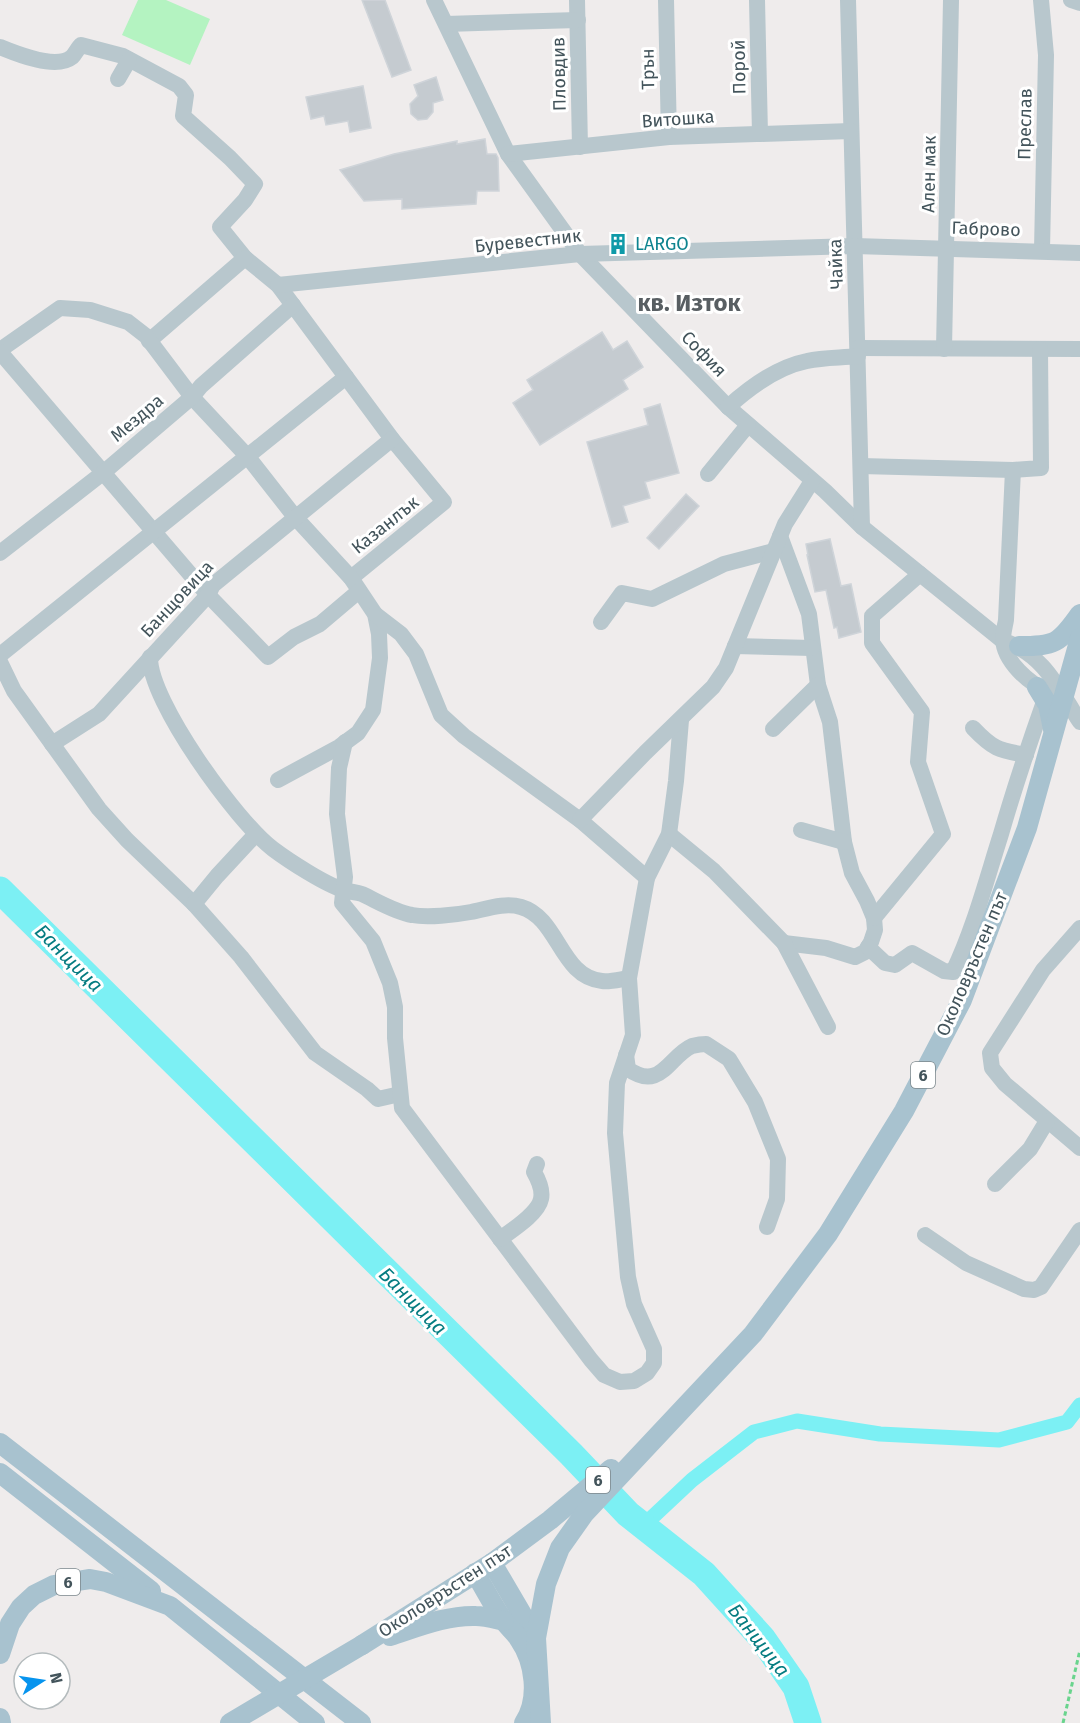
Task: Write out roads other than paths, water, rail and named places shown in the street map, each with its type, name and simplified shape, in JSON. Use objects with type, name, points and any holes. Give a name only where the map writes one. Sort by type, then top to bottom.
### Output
[{"type":"main road","points":[[1011,643],[1044,646],[1054,642],[1066,633],[1080,614]]},
{"type":"main road","points":[[1048,694],[1080,638]]},
{"type":"main road","name":"Околовръстен път","points":[[230,1723],[362,1645],[483,1568],[550,1520],[648,1442],[753,1334],[828,1234],[904,1111],[962,999],[1027,828],[1054,735],[1048,694]]},
{"type":"main road","name":"6","points":[[542,1723],[536,1638],[546,1584],[553,1564],[566,1537],[648,1442]]},
{"type":"main road","points":[[0,1443],[361,1723]]},
{"type":"main road","points":[[0,1473],[170,1606]]},
{"type":"main road","points":[[483,1568],[504,1621],[520,1639],[529,1657],[534,1678],[533,1699],[524,1723]]},
{"type":"main road","points":[[483,1568],[536,1638]]},
{"type":"main road","name":"6","points":[[0,1654],[10,1624],[21,1607],[33,1595],[54,1586],[90,1579],[122,1587],[170,1606],[315,1723]]},
{"type":"main road","points":[[362,1645],[437,1621],[458,1617],[478,1615],[504,1621]]},
{"type":"main road","points":[[0,1718],[1,1723]]},
{"type":"street","name":"София","points":[[434,0],[508,154],[580,254],[728,407],[862,527],[1047,671],[1048,694]]},
{"type":"street","name":"Пловдив","points":[[577,0],[580,147]]},
{"type":"street","name":"Трън","points":[[666,0],[669,137]]},
{"type":"street","name":"Порой","points":[[757,0],[760,134]]},
{"type":"street","name":"Чайка","points":[[848,0],[862,527]]},
{"type":"street","name":"Ален мак","points":[[944,349],[948,247],[951,0]]},
{"type":"street","name":"Преслав","points":[[1041,0],[1046,55],[1042,250]]},
{"type":"street","points":[[1071,0],[1080,3]]},
{"type":"street","points":[[446,24],[578,20]]},
{"type":"street","points":[[0,47],[32,59],[61,61],[71,57],[81,45],[123,56],[179,86],[186,95],[183,116],[255,184],[245,200],[220,227],[245,258],[278,285],[392,439]]},
{"type":"street","points":[[118,79],[129,60]]},
{"type":"street","name":"Витошка","points":[[508,154],[669,137],[851,131]]},
{"type":"street","name":"Габрово","points":[[855,246],[948,247],[1080,253]]},
{"type":"street","name":"Буревестник","points":[[278,285],[580,254],[855,246]]},
{"type":"street","points":[[149,341],[245,258]]},
{"type":"street","name":"Мездра","points":[[0,553],[104,472],[293,306]]},
{"type":"street","points":[[208,595],[0,351],[60,308],[90,310],[118,318],[128,322],[149,341],[192,397],[248,457],[295,517],[355,584],[375,614],[401,634],[416,654],[441,714],[464,736],[580,820],[646,878]]},
{"type":"street","points":[[728,407],[752,385],[806,361],[858,352],[944,349],[1080,349]]},
{"type":"street","points":[[861,466],[1013,470],[1041,468],[1040,349]]},
{"type":"street","points":[[0,655],[346,377]]},
{"type":"street","points":[[708,474],[748,425]]},
{"type":"street","name":"Казанлък","points":[[208,595],[268,657],[294,637],[320,624],[355,584],[444,502],[392,439]]},
{"type":"street","name":"Банщовица","points":[[52,744],[99,714],[208,595],[213,585],[392,439]]},
{"type":"street","points":[[1013,470],[1006,620],[1011,643],[1011,662],[1080,722]]},
{"type":"street","points":[[580,820],[637,760],[713,687],[726,668],[785,524],[812,481]]},
{"type":"street","points":[[601,622],[622,593],[652,599],[724,564],[777,543]]},
{"type":"street","points":[[777,543],[809,614],[818,685],[830,722],[844,842],[852,873],[874,918],[875,930],[866,952],[855,957],[826,948],[784,943]]},
{"type":"street","points":[[874,918],[943,834],[918,762],[922,712],[872,643],[872,616],[920,574]]},
{"type":"street","points":[[278,780],[358,733],[373,710],[380,658],[375,614]]},
{"type":"street","points":[[735,646],[812,648]]},
{"type":"street","points":[[150,657],[150,668],[171,717],[197,758],[256,834],[274,850],[344,891],[358,892],[411,915],[469,912],[495,907],[520,907],[537,916],[577,971],[602,981],[629,978]]},
{"type":"street","points":[[0,662],[14,691],[99,809],[127,840],[194,904],[241,957],[315,1053],[378,1099],[400,1094]]},
{"type":"street","points":[[773,729],[818,685]]},
{"type":"street","points":[[868,947],[885,963],[895,965],[912,953],[944,971],[953,972],[987,885],[1026,755],[1048,694]]},
{"type":"street","points":[[345,742],[339,768],[337,814],[345,877],[342,903],[373,941],[390,983],[395,1007],[395,1038],[402,1108],[604,1375],[620,1382],[634,1381],[647,1373],[654,1363],[654,1349],[634,1304],[628,1277],[615,1133],[618,1083],[633,1035],[629,978],[646,878],[669,834],[681,720]]},
{"type":"street","points":[[973,728],[999,750],[1026,755]]},
{"type":"street","points":[[801,830],[844,842]]},
{"type":"street","points":[[194,904],[256,834]]},
{"type":"street","points":[[669,834],[714,871],[784,943],[828,1027]]},
{"type":"street","points":[[1080,928],[1042,970],[990,1053],[992,1068],[1005,1084],[1080,1148]]},
{"type":"street","points":[[626,1055],[628,1069],[637,1075],[646,1076],[666,1070],[672,1062],[692,1046],[706,1044],[729,1059],[755,1102],[778,1159],[777,1199],[767,1227]]},
{"type":"street","points":[[995,1184],[1030,1149],[1047,1121]]},
{"type":"street","points":[[500,1239],[531,1214],[541,1199],[539,1182],[534,1172],[537,1164]]},
{"type":"street","points":[[925,1235],[966,1263],[1024,1289],[1034,1290],[1041,1287],[1080,1230]]},
{"type":"waterway","name":"Банщица","points":[[0,890],[571,1454],[628,1514],[704,1574],[762,1638],[796,1687],[808,1723]]},
{"type":"waterway","points":[[643,1526],[692,1480],[754,1432],[797,1421],[880,1434],[999,1440],[1067,1422],[1080,1405]]},
{"type":"place","name":"LARGO","points":[[618,244]]},
{"type":"district","name":"кв. Изток","points":[[689,303]]}]
